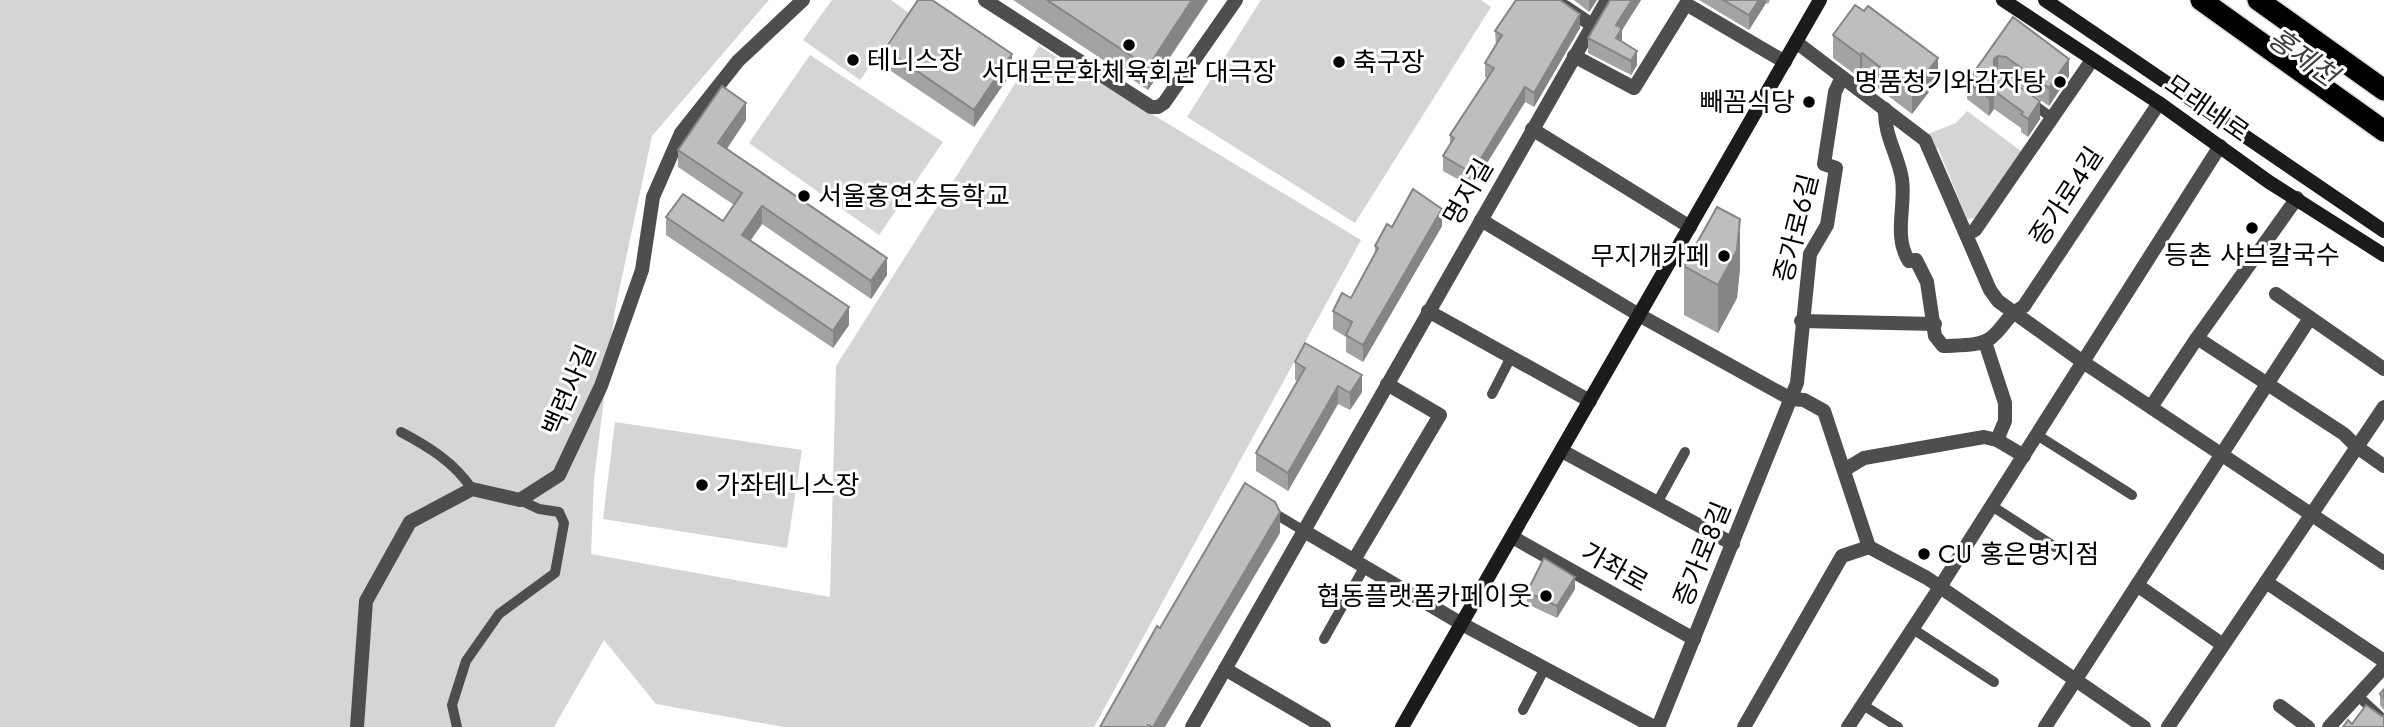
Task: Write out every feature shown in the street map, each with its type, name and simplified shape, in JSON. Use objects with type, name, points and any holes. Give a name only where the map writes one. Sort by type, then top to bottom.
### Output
[{"type":"highway","points":[[2201,0],[2384,131]]},
{"type":"highway","points":[[2258,0],[2384,90]]},
{"type":"main road","points":[[1407,725],[1462,624],[1820,0]]},
{"type":"main road","name":"모래내로","points":[[2003,0],[2159,103],[2269,182],[2384,255]]},
{"type":"main road","name":"모래내로","points":[[2045,0],[2384,231]]},
{"type":"street","name":"백련사길","points":[[520,500],[559,475],[601,386],[642,270],[653,197],[681,133],[738,61],[803,0]]},
{"type":"street","points":[[985,0],[1151,107],[1156,107],[1164,103],[1236,0]]},
{"type":"street","points":[[1559,0],[1562,5],[1592,25]]},
{"type":"street","name":"명지길","points":[[1192,727],[1606,0]]},
{"type":"street","points":[[1574,56],[1634,88],[1686,4],[1785,62]]},
{"type":"street","points":[[1796,42],[1927,144],[1993,296],[2012,313],[2384,563]]},
{"type":"street","name":"증가로4길","points":[[1967,234],[1975,230],[2092,60]]},
{"type":"street","name":"증가로6길","points":[[1791,399],[1797,383],[1801,321],[1810,254],[1827,225],[1836,168],[1824,164],[1835,92],[1842,76]]},
{"type":"street","name":"증가로4길","points":[[1985,342],[1993,337],[2012,313],[2024,306],[2159,103]]},
{"type":"street","points":[[1885,109],[1885,125],[1902,179],[1901,242],[1905,255],[1909,261],[1916,260],[1927,282],[1935,336],[1943,346],[1985,342],[2005,403],[2005,421],[1997,440]]},
{"type":"street","points":[[1532,129],[1690,227]]},
{"type":"street","points":[[1848,727],[1992,506],[2220,146]]},
{"type":"street","points":[[2151,407],[2297,198]]},
{"type":"street","points":[[1480,220],[1639,315],[1791,399],[1804,400],[1824,411],[1869,547],[1940,587],[2144,727]]},
{"type":"street","points":[[2276,295],[2384,369]]},
{"type":"street","points":[[1429,311],[1590,401]]},
{"type":"street","points":[[2045,727],[2310,318]]},
{"type":"street","points":[[1801,321],[1935,324]]},
{"type":"street","points":[[2197,338],[2343,434],[2384,466]]},
{"type":"street","points":[[1359,563],[1440,415],[1387,384]]},
{"type":"street","name":"증가로8길","points":[[1462,624],[1656,727],[1791,399]]},
{"type":"street","points":[[2168,727],[2383,412]]},
{"type":"street","points":[[1844,470],[1864,458],[1984,437],[1997,440],[2024,456]]},
{"type":"street","points":[[1562,451],[1733,544]]},
{"type":"street","points":[[357,727],[366,601],[410,522],[472,489],[520,500]]},
{"type":"street","points":[[1304,531],[1462,624]]},
{"type":"street","name":"가좌로","points":[[1512,537],[1694,639]]},
{"type":"street","points":[[1744,727],[1842,556],[1869,547]]},
{"type":"street","points":[[2266,582],[2384,661]]},
{"type":"street","points":[[2137,585],[2224,645]]},
{"type":"street","points":[[2329,727],[2384,667]]},
{"type":"street","points":[[1225,669],[1324,727]]},
{"type":"street","points":[[2280,706],[2308,727]]},
{"type":"lane","name":"증가로4길","points":[[2021,95],[2052,118]]},
{"type":"lane","points":[[1492,394],[1511,357]]},
{"type":"lane","points":[[401,432],[431,448],[460,470],[472,489]]},
{"type":"lane","points":[[2037,435],[2132,495]]},
{"type":"lane","points":[[1657,503],[1685,452]]},
{"type":"lane","points":[[457,727],[452,705],[466,661],[499,614],[555,573],[564,523],[559,512],[539,509],[520,500]]},
{"type":"lane","points":[[1262,506],[1304,531]]},
{"type":"lane","points":[[1992,506],[2055,547]]},
{"type":"lane","points":[[1324,639],[1359,563]]},
{"type":"lane","points":[[1913,629],[1994,682]]},
{"type":"lane","points":[[1522,710],[1545,668]]},
{"type":"lane","points":[[2358,696],[2384,720]]},
{"type":"lane","points":[[1863,705],[1898,727]]},
{"type":"shaded area","points":[[0,0],[769,0],[652,136],[615,310],[594,479],[591,554],[830,597],[836,366],[1039,46],[1361,240],[1094,727],[784,727],[656,704],[604,640],[554,727],[0,727]]},
{"type":"shaded area","name":"테니스장","points":[[832,0],[891,0],[909,13],[860,80],[803,40]]},
{"type":"shaded area","name":"축구장","points":[[1261,0],[1481,0],[1491,7],[1355,223],[1187,117]]},
{"type":"shaded area","points":[[810,55],[943,142],[879,235],[749,143]]},
{"type":"shaded area","points":[[1967,111],[2021,151],[1975,218],[1967,219],[1938,148],[1934,148],[1928,134],[1956,123]]},
{"type":"shaded area","name":"가좌테니스장","points":[[615,422],[802,450],[787,548],[603,519]]},
{"type":"pier","points":[[2184,0],[2294,0],[2384,63],[2384,141]]},
{"type":"building","points":[[918,0],[932,0],[1012,54],[974,110],[885,49]]},
{"type":"building","points":[[1047,0],[1192,0],[1148,67]]},
{"type":"building","points":[[1516,0],[1560,0],[1580,14],[1534,93],[1525,87],[1472,173],[1443,156],[1454,138],[1450,135],[1494,68],[1485,63],[1502,35],[1495,31]]},
{"type":"building","points":[[1610,0],[1632,0],[1616,25],[1622,28],[1616,38],[1637,51],[1631,61],[1588,38]]},
{"type":"building","points":[[1723,0],[1759,0],[1749,15]]},
{"type":"building","points":[[1855,5],[1864,11],[1868,6],[1938,58],[1912,92],[1862,53],[1860,55],[1833,35]]},
{"type":"building","points":[[2013,17],[2069,59],[2049,88],[2006,57],[1998,56],[1994,59],[1996,70],[2040,101],[2028,119],[2021,114],[2023,112],[1994,91],[1989,98],[1967,82]]},
{"type":"building","points":[[722,86],[746,103],[718,143],[887,258],[871,281],[762,206],[742,235],[849,307],[833,331],[666,217],[683,194],[723,221],[742,193],[678,150]]},
{"type":"building","points":[[1413,189],[1442,209],[1363,345],[1346,335],[1352,322],[1333,311],[1342,293],[1351,298],[1378,248],[1375,246],[1387,224],[1392,227]]},
{"type":"building","points":[[1717,207],[1740,219],[1737,250],[1718,285],[1684,266]]},
{"type":"building","points":[[1305,343],[1362,375],[1350,393],[1338,386],[1288,473],[1256,453],[1305,368],[1295,362]]},
{"type":"building","points":[[1245,483],[1275,502],[1280,512],[1153,727],[1100,727],[1157,626],[1160,628]]},
{"type":"building","points":[[1544,558],[1575,577],[1557,606],[1527,592]]},
{"type":"building","points":[[2366,705],[2384,715],[2384,727],[2343,727],[2348,720],[2352,724]]},
{"type":"place","name":"서대문문화체육회관 대극장","points":[[1129,45]]},
{"type":"place","name":"테니스장","points":[[853,60]]},
{"type":"place","name":"축구장","points":[[1339,62]]},
{"type":"place","name":"명품청기와감자탕","points":[[2060,82]]},
{"type":"place","name":"빼꼼식당","points":[[1809,102]]},
{"type":"place","name":"서울홍연초등학교","points":[[804,196]]},
{"type":"place","name":"등촌 샤브칼국수","points":[[2252,228]]},
{"type":"place","name":"무지개카페","points":[[1724,256]]},
{"type":"place","name":"가좌테니스장","points":[[702,485]]},
{"type":"place","name":"CU 홍은명지점","points":[[1924,554]]},
{"type":"place","name":"협동플랫폼카페이웃","points":[[1546,596]]},
{"type":"water label","name":"홍제천","points":[[2303,57]]}]
